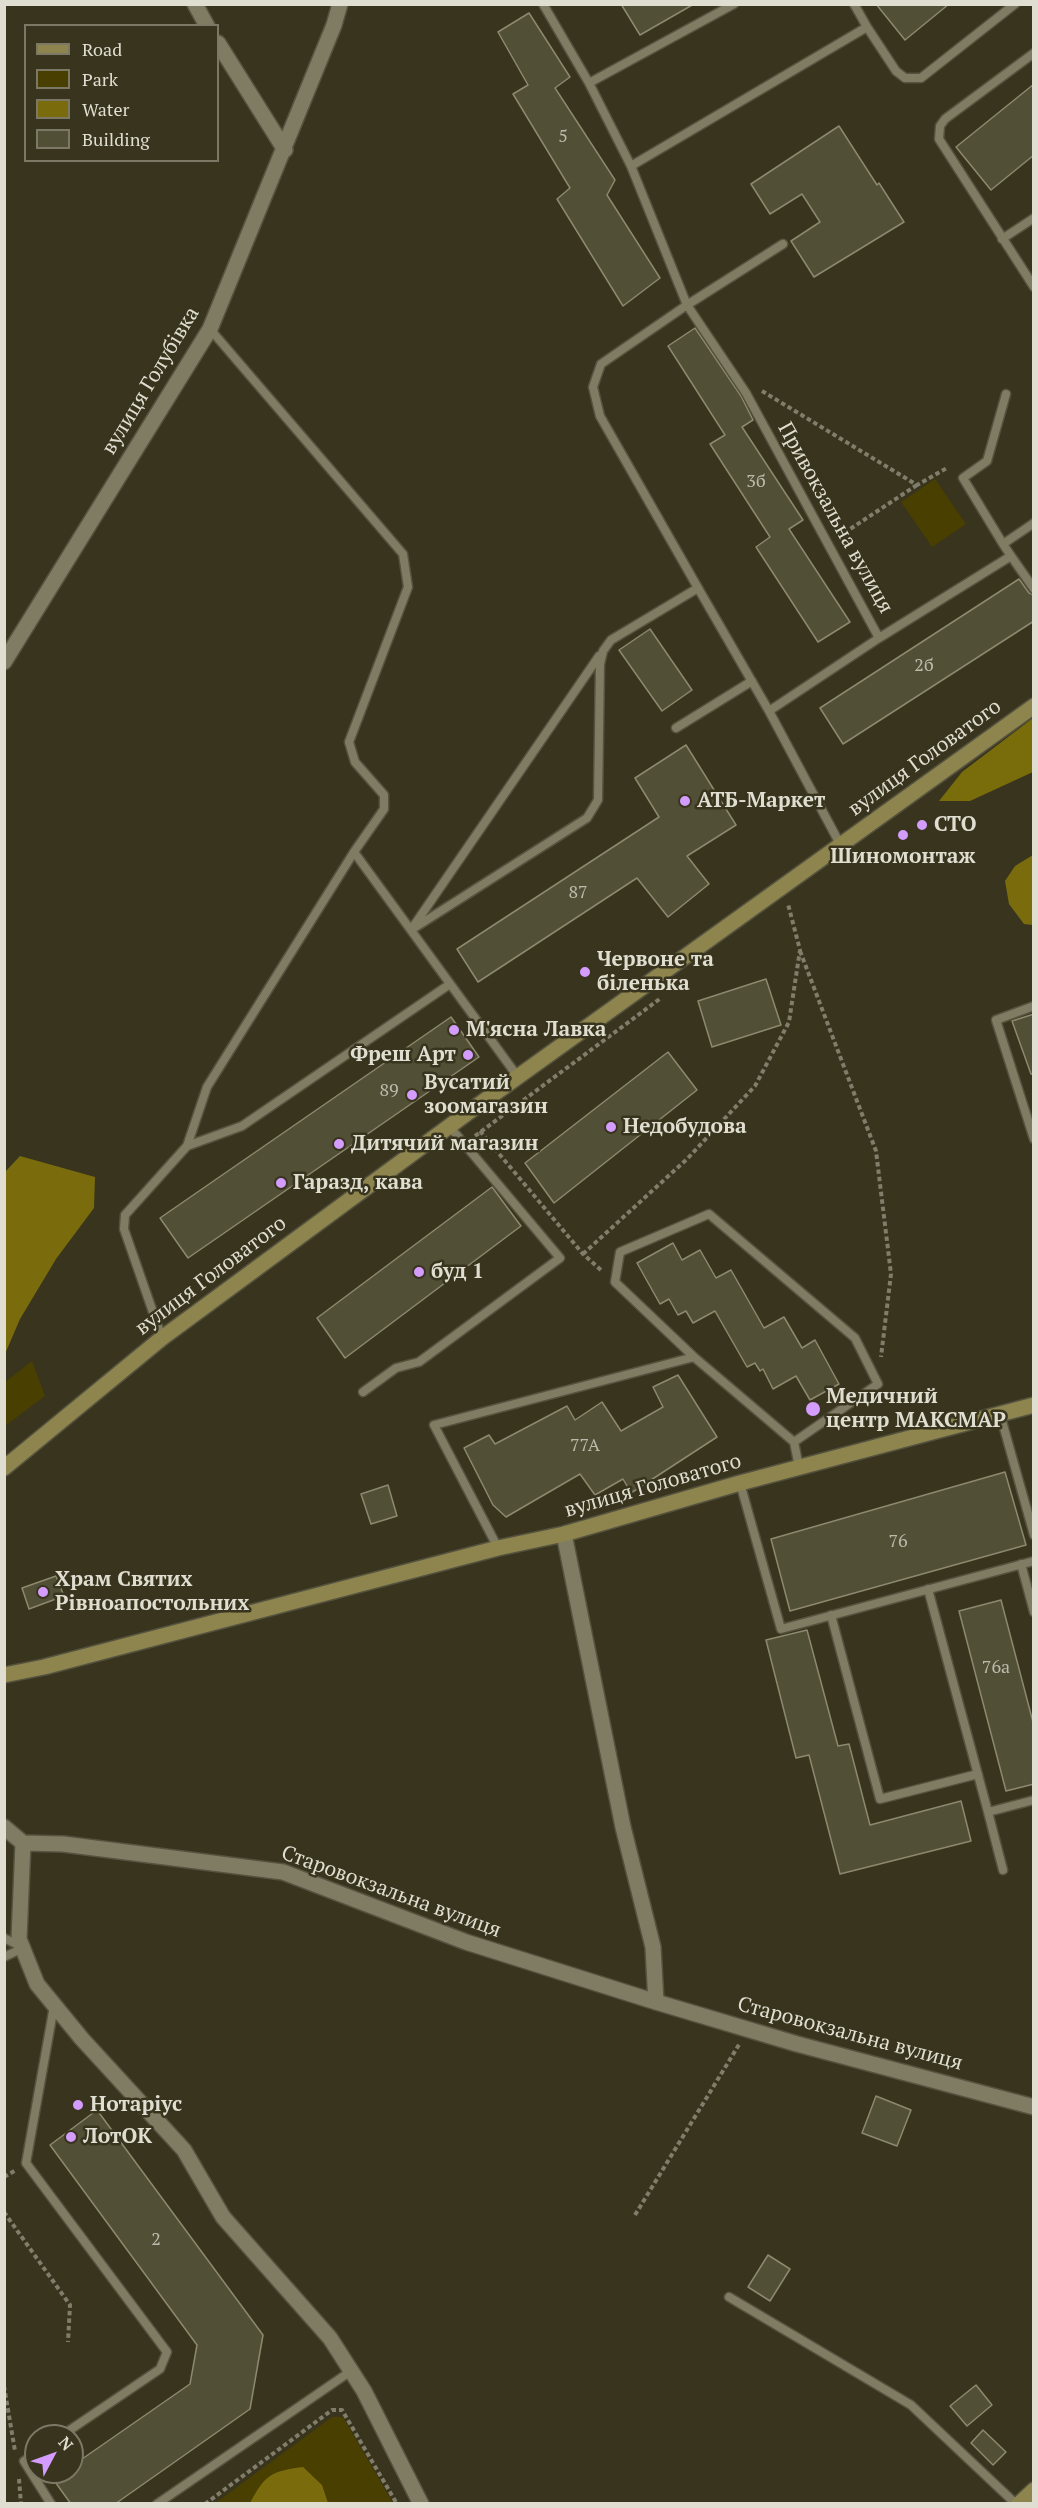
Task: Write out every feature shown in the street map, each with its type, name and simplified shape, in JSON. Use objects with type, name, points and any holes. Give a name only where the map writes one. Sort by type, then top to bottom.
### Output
[{"type":"street","points":[[195,4],[206,24]]},
{"type":"street","name":"вулиця Голубівка","points":[[4,662],[210,329],[285,150],[334,26],[340,4]]},
{"type":"street","points":[[219,45],[285,150]]},
{"type":"street","name":"вулиця Головатого","points":[[4,1468],[162,1338],[466,1114],[1034,706]]},
{"type":"street","name":"вулиця Головатого","points":[[4,1675],[44,1667],[498,1548],[564,1534],[740,1483],[1034,1405]]},
{"type":"street","points":[[564,1534],[623,1827],[652,1947],[656,2002]]},
{"type":"street","points":[[4,1827],[23,1843],[19,1939],[37,1984],[82,2039],[184,2150],[223,2217],[330,2338],[369,2401],[421,2504]]},
{"type":"street","name":"Старовокзальна вулиця","points":[[23,1843],[63,1844],[283,1872],[466,1942],[656,2002],[1034,2107]]},
{"type":"street","points":[[1018,2504],[1034,2490]]},
{"type":"lane","name":"Привокзальна вулиця","points":[[543,4],[589,83],[631,166],[687,304],[734,374],[879,638],[769,711]]},
{"type":"lane","points":[[589,83],[734,4]]},
{"type":"lane","points":[[854,4],[896,71],[905,78],[921,78],[1015,4]]},
{"type":"lane","points":[[631,166],[867,27]]},
{"type":"lane","points":[[1034,53],[945,119],[940,126],[939,139],[1034,287]]},
{"type":"lane","points":[[1002,239],[1034,218]]},
{"type":"lane","points":[[783,244],[687,304],[601,364],[593,387],[600,417],[769,711],[840,844]]},
{"type":"lane","points":[[162,1338],[124,1229],[125,1215],[188,1146],[207,1087],[354,852],[384,809],[384,795],[356,762],[349,742],[355,721],[408,587],[403,555],[210,329]]},
{"type":"lane","points":[[1006,394],[987,461],[963,478],[1003,544],[1034,589]]},
{"type":"lane","points":[[1003,544],[1034,523]]},
{"type":"lane","points":[[879,638],[1011,556]]},
{"type":"lane","points":[[411,930],[611,640],[698,588]]},
{"type":"lane","points":[[411,930],[587,818],[598,800],[600,664],[603,651]]},
{"type":"lane","points":[[676,728],[752,681]]},
{"type":"lane","points":[[354,852],[518,1077]]},
{"type":"lane","points":[[188,1146],[242,1126],[450,984]]},
{"type":"lane","points":[[1034,1006],[996,1020],[1034,1139]]},
{"type":"lane","points":[[363,1392],[396,1368],[419,1362],[560,1258],[450,1126]]},
{"type":"lane","points":[[794,1442],[878,1384],[855,1338],[709,1214],[620,1252],[615,1282],[694,1357],[794,1442],[799,1467]]},
{"type":"lane","points":[[498,1548],[434,1425],[694,1357]]},
{"type":"lane","points":[[1000,1414],[1034,1534]]},
{"type":"lane","points":[[740,1483],[782,1629],[1034,1561]]},
{"type":"lane","points":[[1021,1564],[1034,1612]]},
{"type":"lane","points":[[928,1589],[1003,1870]]},
{"type":"lane","points":[[831,1615],[880,1798],[978,1774]]},
{"type":"lane","points":[[988,1812],[1034,1800]]},
{"type":"lane","points":[[4,1938],[23,1948]]},
{"type":"lane","points":[[4,1957],[23,1948]]},
{"type":"lane","points":[[54,2005],[26,2163],[167,2352],[160,2369],[79,2424]]},
{"type":"lane","points":[[729,2297],[911,2404],[1018,2504]]},
{"type":"lane","points":[[157,2504],[351,2371]]},
{"type":"lane","points":[[38,2484],[51,2504]]},
{"type":"path","points":[[734,374],[917,485]]},
{"type":"path","points":[[828,544],[917,485],[947,468]]},
{"type":"path","points":[[783,886],[800,950],[876,1151],[891,1274],[878,1384]]},
{"type":"path","points":[[583,1254],[687,1159],[756,1086],[789,1022],[800,950]]},
{"type":"path","points":[[466,1114],[583,1254],[615,1282]]},
{"type":"path","points":[[635,2215],[748,2029]]},
{"type":"path","points":[[4,2212],[70,2305],[68,2342]]},
{"type":"path","points":[[4,2386],[17,2462]]},
{"type":"path","points":[[205,2504],[332,2410],[342,2410],[397,2504]]},
{"type":"green space","points":[[935,479],[966,524],[932,547],[901,502]]},
{"type":"green space","points":[[32,1361],[45,1396],[5,1426],[5,1382]]},
{"type":"green space","points":[[332,2417],[343,2417],[393,2503],[214,2504]]},
{"type":"shaded area","points":[[1033,718],[1033,772],[970,801],[939,801],[962,772]]},
{"type":"water","points":[[1033,855],[1033,925],[1024,924],[1009,904],[1005,881],[1015,866]]},
{"type":"water","points":[[20,1156],[95,1177],[94,1208],[56,1259],[20,1319],[5,1354],[5,1172]]},
{"type":"water","points":[[303,2467],[322,2485],[328,2503],[250,2503],[260,2486],[270,2476],[283,2470]]},
{"type":"building","points":[[621,4],[694,4],[640,35]]},
{"type":"building","points":[[876,4],[949,4],[905,40]]},
{"type":"building","points":[[529,13],[570,77],[555,88],[615,180],[607,195],[660,278],[623,306],[557,199],[570,188],[513,94],[528,85],[498,32]]},
{"type":"building","points":[[1034,84],[1034,155],[991,190],[956,147]]},
{"type":"building","points":[[839,126],[904,222],[814,277],[791,241],[820,222],[802,194],[770,214],[751,184]]},
{"type":"building","points":[[695,328],[741,396],[753,420],[742,427],[803,520],[789,529],[850,622],[818,642],[756,547],[770,537],[710,444],[725,435],[668,346]]},
{"type":"building","points":[[1019,579],[1029,593],[1034,595],[1034,621],[843,744],[820,708]]},
{"type":"building","points":[[650,629],[692,690],[662,711],[619,650]]},
{"type":"building","points":[[686,745],[736,825],[687,856],[709,884],[668,917],[637,878],[478,982],[457,949],[659,817],[635,778]]},
{"type":"building","points":[[766,979],[781,1025],[712,1047],[698,1001]]},
{"type":"building","points":[[1034,1014],[1034,1074],[1031,1074],[1012,1021]]},
{"type":"building","points":[[451,1017],[479,1057],[188,1258],[160,1218]]},
{"type":"building","name":"Недобудова","points":[[668,1052],[697,1090],[554,1203],[525,1163]]},
{"type":"building","name":"буд 1","points":[[492,1187],[521,1226],[345,1358],[317,1318]]},
{"type":"building","points":[[673,1243],[682,1260],[700,1250],[716,1278],[731,1270],[764,1328],[784,1317],[802,1348],[815,1340],[839,1384],[810,1400],[796,1376],[773,1389],[763,1369],[760,1371],[755,1363],[747,1367],[715,1311],[693,1323],[686,1311],[678,1315],[669,1299],[660,1304],[637,1263]]},
{"type":"building","points":[[678,1375],[717,1437],[631,1493],[623,1479],[595,1495],[580,1474],[506,1517],[493,1505],[464,1448],[489,1435],[495,1444],[567,1406],[575,1420],[602,1402],[621,1431],[663,1407],[653,1387]]},
{"type":"building","points":[[1005,1472],[1026,1545],[790,1611],[771,1539]]},
{"type":"building","points":[[388,1485],[397,1516],[371,1524],[361,1494]]},
{"type":"building","name":"Храм Святих Рівноапостольних","points":[[56,1576],[64,1596],[29,1609],[22,1588]]},
{"type":"building","points":[[1001,1600],[1034,1726],[1034,1784],[1006,1791],[959,1611]]},
{"type":"building","points":[[807,1630],[838,1746],[849,1744],[870,1825],[961,1801],[971,1841],[840,1874],[809,1755],[796,1758],[766,1640]]},
{"type":"building","points":[[876,2096],[911,2110],[897,2146],[862,2133]]},
{"type":"building","points":[[97,2110],[263,2335],[250,2409],[115,2504],[71,2504],[57,2484],[84,2484],[84,2458],[190,2384],[197,2345],[50,2145]]},
{"type":"building","points":[[768,2255],[790,2269],[770,2301],[748,2287]]},
{"type":"building","points":[[976,2385],[992,2405],[967,2426],[950,2406]]},
{"type":"building","points":[[983,2430],[1006,2452],[993,2465],[971,2443]]},
{"type":"place","name":"АТБ-Маркет","points":[[685,801]]},
{"type":"place","name":"СТО","points":[[922,825]]},
{"type":"place","name":"Шиномонтаж","points":[[903,835]]},
{"type":"place","name":"Червоне та біленька","points":[[585,972]]},
{"type":"place","name":"М'ясна Лавка","points":[[454,1030]]},
{"type":"place","name":"Фреш Арт","points":[[468,1055]]},
{"type":"place","name":"Вусатий зоомагазин","points":[[412,1095]]},
{"type":"place","name":"Недобудова","points":[[611,1127]]},
{"type":"place","name":"Дитячий магазин","points":[[339,1144]]},
{"type":"place","name":"Гаразд, кава","points":[[281,1183]]},
{"type":"place","name":"буд 1","points":[[419,1272]]},
{"type":"place","name":"Медичний центр МАКСМАР","points":[[813,1409]]},
{"type":"place","name":"Храм Святих Рівноапостольних","points":[[43,1592]]},
{"type":"place","name":"Нотаріус","points":[[78,2105]]},
{"type":"place","name":"ЛотОК","points":[[71,2137]]}]
